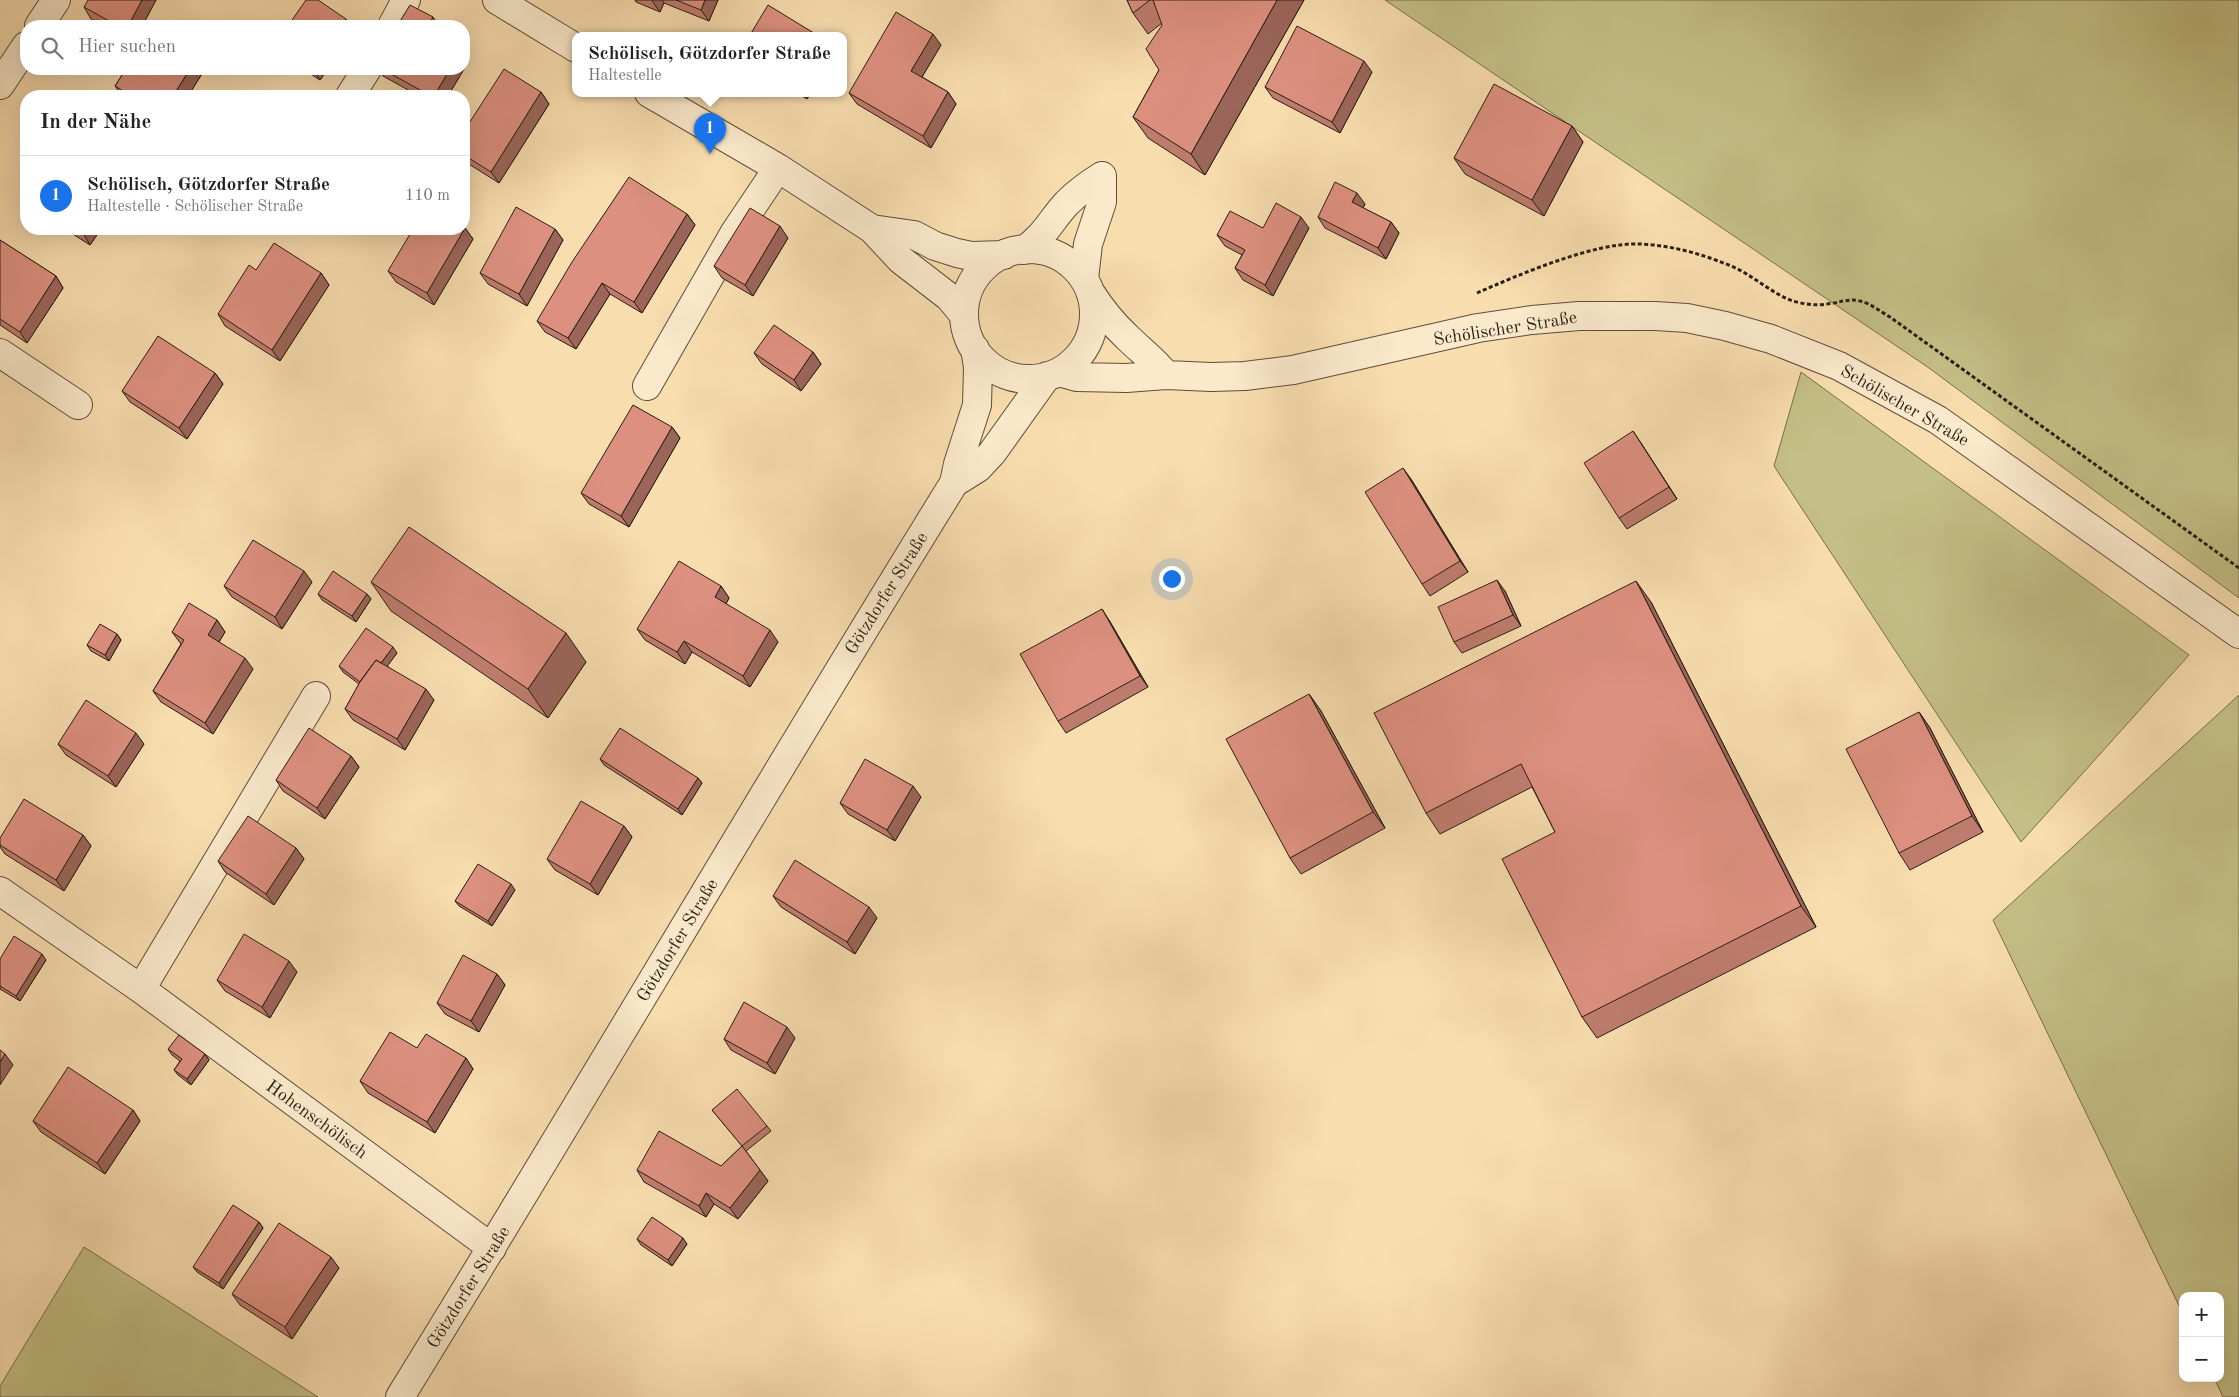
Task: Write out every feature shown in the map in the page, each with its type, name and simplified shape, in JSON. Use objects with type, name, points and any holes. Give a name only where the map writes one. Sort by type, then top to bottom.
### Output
[{"type":"street","points":[[43,20],[56,0]]},
{"type":"street","points":[[395,20],[406,0]]},
{"type":"street","points":[[497,0],[572,46]]},
{"type":"street","points":[[0,85],[20,55]]},
{"type":"street","points":[[354,90],[363,75]]},
{"type":"street","points":[[656,97],[778,168],[872,228],[901,260],[949,297],[964,315]]},
{"type":"street","points":[[647,386],[735,232],[778,168]]},
{"type":"street","points":[[1102,176],[1102,202],[1088,244],[1087,286],[1094,315],[1090,337],[1077,357],[1053,374],[1024,379],[1008,376],[990,365],[974,349],[968,336],[964,315],[966,300],[973,281],[986,265],[1044,235],[1066,204],[1083,188],[1102,176]]},
{"type":"street","points":[[872,228],[914,235],[935,246],[971,256],[1045,251],[1058,256],[1075,268],[1106,317],[1136,346],[1154,360],[1166,375]]},
{"type":"street","name":"Schölischer Straße","points":[[1053,374],[1099,378],[1166,375],[1211,377],[1293,370],[1478,328],[1532,320],[1618,314],[1687,318],[1771,339],[1839,366],[1938,420],[2239,634]]},
{"type":"street","name":"Götzdorfer Straße","points":[[400,1397],[954,483],[958,464],[977,405],[978,367],[974,349]]},
{"type":"street","points":[[0,353],[78,405]]},
{"type":"street","name":"Götzdorfer Straße","points":[[954,483],[978,468],[992,453],[1053,374]]},
{"type":"street","points":[[141,989],[316,696]]},
{"type":"street","name":"Hohenschölisch","points":[[0,890],[141,989],[492,1248]]},
{"type":"shaded area","points":[[1385,0],[2239,0],[2239,598],[1929,368]]},
{"type":"shaded area","points":[[1801,372],[2189,655],[2021,842],[1774,466]]},
{"type":"shaded area","points":[[2239,695],[2239,1397],[2223,1397],[2216,1382],[2224,1382],[2224,1292],[2179,1292],[2179,1306],[1993,920]]},
{"type":"shaded area","points":[[84,1247],[318,1397],[0,1397],[0,1386]]},
{"type":"building","points":[[88,0],[142,0],[131,20],[107,20],[84,7]]},
{"type":"building","points":[[306,0],[318,0],[346,19],[345,20],[292,20]]},
{"type":"building","points":[[676,0],[705,0],[701,10]]},
{"type":"building","points":[[1127,0],[1150,0],[1133,13]]},
{"type":"building","points":[[1153,0],[1277,0],[1191,154],[1133,117],[1159,70],[1146,49],[1162,25]]},
{"type":"building","points":[[410,5],[433,17],[431,20],[401,20]]},
{"type":"building","points":[[768,5],[812,32],[752,32]]},
{"type":"building","points":[[896,12],[933,34],[911,71],[948,92],[923,136],[849,93]]},
{"type":"building","points":[[1297,26],[1364,61],[1332,122],[1265,87]]},
{"type":"building","points":[[504,69],[541,92],[491,172],[470,159],[470,122]]},
{"type":"building","points":[[122,75],[186,75],[177,90],[121,90],[115,86]]},
{"type":"building","points":[[393,75],[446,75],[438,90],[420,90]]},
{"type":"building","points":[[1494,84],[1572,126],[1532,200],[1454,158]]},
{"type":"building","points":[[629,177],[687,214],[634,302],[602,283],[568,338],[537,321],[572,262]]},
{"type":"building","points":[[1335,182],[1357,193],[1352,202],[1391,222],[1378,248],[1318,217]]},
{"type":"building","points":[[1276,203],[1301,217],[1265,285],[1235,268],[1245,250],[1217,235],[1230,211],[1263,228]]},
{"type":"building","points":[[516,207],[555,229],[519,294],[480,273]]},
{"type":"building","points":[[750,208],[780,226],[745,285],[714,266]]},
{"type":"building","points":[[409,235],[461,235],[427,293],[388,271]]},
{"type":"building","points":[[0,240],[56,276],[20,332],[0,319]]},
{"type":"building","points":[[274,243],[321,273],[272,350],[218,314],[249,265],[256,270]]},
{"type":"building","points":[[774,325],[813,352],[794,380],[754,353]]},
{"type":"building","points":[[158,336],[215,373],[179,428],[122,391]]},
{"type":"building","points":[[633,405],[672,427],[621,516],[581,493]]},
{"type":"building","points":[[1633,431],[1669,487],[1619,518],[1584,463]]},
{"type":"building","points":[[1403,468],[1460,561],[1422,584],[1365,492]]},
{"type":"building","points":[[409,527],[566,633],[528,689],[371,582]]},
{"type":"building","points":[[253,540],[304,571],[275,617],[224,586]]},
{"type":"building","points":[[679,561],[721,586],[715,597],[770,630],[743,676],[684,641],[677,652],[637,629]]},
{"type":"building","points":[[333,571],[367,594],[352,616],[318,594]]},
{"type":"building","points":[[1497,580],[1513,615],[1454,642],[1438,607]]},
{"type":"building","points":[[1636,581],[1801,906],[1582,1017],[1502,859],[1555,832],[1521,764],[1426,813],[1374,713]]},
{"type":"building","points":[[189,603],[217,620],[208,635],[245,658],[205,723],[153,691],[184,640],[172,632]]},
{"type":"building","points":[[1102,609],[1140,676],[1058,721],[1020,654]]},
{"type":"building","points":[[100,624],[117,634],[105,655],[87,645]]},
{"type":"building","points":[[366,628],[393,647],[381,663],[376,660],[360,682],[339,666]]},
{"type":"building","points":[[376,660],[426,689],[397,739],[345,709],[361,680]]},
{"type":"building","points":[[1309,694],[1373,812],[1290,858],[1226,739]]},
{"type":"building","points":[[86,700],[136,733],[108,776],[58,744]]},
{"type":"building","points":[[1919,712],[1972,816],[1899,853],[1846,749]]},
{"type":"building","points":[[309,728],[351,756],[317,808],[276,780]]},
{"type":"building","points":[[620,728],[698,778],[678,809],[600,759]]},
{"type":"building","points":[[865,759],[913,786],[887,830],[840,803]]},
{"type":"building","points":[[24,799],[83,835],[56,880],[0,845],[0,838]]},
{"type":"building","points":[[581,801],[624,826],[590,884],[547,859]]},
{"type":"building","points":[[248,816],[296,848],[266,894],[218,861]]},
{"type":"building","points":[[795,860],[869,907],[847,942],[773,896]]},
{"type":"building","points":[[478,864],[511,884],[488,921],[455,901]]},
{"type":"building","points":[[244,934],[289,961],[262,1007],[217,980]]},
{"type":"building","points":[[14,936],[42,954],[16,996],[0,986],[0,959]]},
{"type":"building","points":[[463,955],[497,974],[471,1021],[437,1003]]},
{"type":"building","points":[[744,1002],[787,1027],[767,1063],[724,1039]]},
{"type":"building","points":[[390,1032],[417,1048],[426,1034],[466,1058],[427,1122],[360,1081]]},
{"type":"building","points":[[179,1035],[205,1054],[187,1079],[174,1070],[182,1059],[168,1049]]},
{"type":"building","points":[[0,1050],[5,1054],[0,1062]]},
{"type":"building","points":[[68,1067],[133,1110],[97,1163],[33,1121]]},
{"type":"building","points":[[737,1089],[767,1126],[742,1146],[712,1110]]},
{"type":"building","points":[[659,1131],[721,1166],[742,1146],[760,1170],[730,1208],[706,1193],[699,1206],[637,1170]]},
{"type":"building","points":[[233,1205],[259,1222],[219,1283],[193,1267]]},
{"type":"building","points":[[652,1217],[683,1238],[668,1260],[637,1239]]},
{"type":"building","points":[[279,1223],[331,1257],[285,1327],[232,1294]]},
{"type":"place","name":"Schölisch, Götzdorfer Straße","points":[[710,154]]}]
